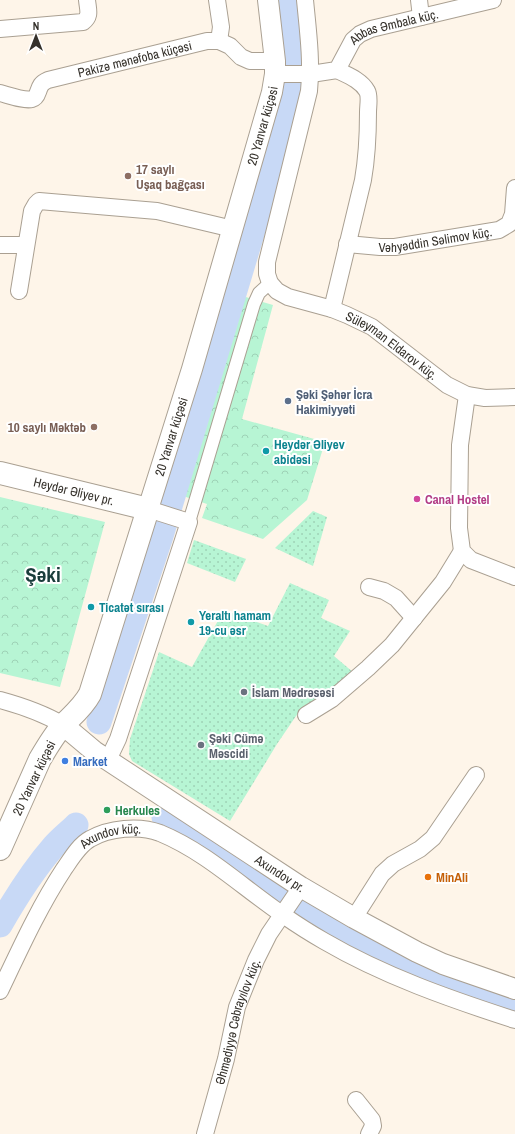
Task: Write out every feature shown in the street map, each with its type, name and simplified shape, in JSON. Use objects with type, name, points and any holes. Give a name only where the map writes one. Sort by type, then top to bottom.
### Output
[{"type":"main road","name":"Heydər Əliyev pr.","points":[[0,473],[153,511]]},
{"type":"main road","name":"20 Yanvar küçəsi","points":[[0,849],[40,759],[48,745],[63,725],[86,702],[90,694],[153,511]]},
{"type":"street","points":[[0,29],[83,22],[88,18],[89,12],[87,0]]},
{"type":"street","points":[[218,0],[221,27],[219,41],[230,46],[242,57],[250,61],[275,68],[311,74],[337,70],[359,82],[367,92],[367,160],[364,180],[332,309]]},
{"type":"street","name":"20 Yanvar küçəsi","points":[[153,511],[192,369],[272,92],[275,68],[268,0]]},
{"type":"street","points":[[108,760],[118,740],[183,520],[254,304],[260,293],[270,283],[267,274],[267,262],[309,91],[311,59],[305,0]]},
{"type":"street","points":[[419,0],[421,17]]},
{"type":"street","name":"Abbas Əmbala küç.","points":[[337,70],[353,40],[360,34],[371,29],[493,0]]},
{"type":"street","name":"Pakizə mənəfoba küçəsi","points":[[0,93],[32,99],[37,96],[40,85],[48,80],[207,41],[219,41]]},
{"type":"street","name":"Vəhyəddin Səlimov küç.","points":[[348,244],[395,247],[498,230],[509,224],[513,214],[515,188]]},
{"type":"street","points":[[19,291],[32,211],[39,201],[157,211],[233,229]]},
{"type":"street","points":[[0,245],[26,245]]},
{"type":"street","name":"Süleyman Eldarov küç.","points":[[270,283],[277,291],[288,297],[348,314],[372,327],[447,385],[467,395],[485,398],[515,397]]},
{"type":"street","points":[[467,395],[460,445],[459,528],[462,551],[471,560],[515,577]]},
{"type":"street","points":[[153,511],[183,520]]},
{"type":"street","points":[[306,715],[332,699],[392,645],[443,582],[462,551]]},
{"type":"street","points":[[369,586],[384,591],[396,598],[414,618]]},
{"type":"street","points":[[0,700],[30,709],[63,725]]},
{"type":"street","name":"Axundov pr.","points":[[63,725],[94,751],[300,889],[417,952],[443,964],[515,989]]},
{"type":"street","points":[[354,918],[382,874],[393,864],[420,848],[433,838],[476,775]]},
{"type":"street","name":"Axundov küç.","points":[[0,991],[43,904],[72,857],[89,839],[128,828],[146,829],[179,842],[207,859],[285,910],[325,941],[363,962],[448,998],[515,1020]]},
{"type":"street","name":"Əhmədiyyə Cəbrayılov küç.","points":[[205,1134],[226,1059],[237,1007],[256,960],[269,934],[300,889]]},
{"type":"street","points":[[356,1100],[372,1120],[373,1126],[370,1134]]},
{"type":"green space","points":[[239,295],[273,305],[242,419],[325,442],[307,500],[263,539],[202,518],[207,504],[177,494]]},
{"type":"green space","points":[[0,497],[105,522],[60,687],[0,673]]},
{"type":"green space","points":[[313,511],[327,517],[313,566],[275,548]]},
{"type":"green space","points":[[194,540],[246,559],[235,582],[187,563]]},
{"type":"green space","points":[[290,583],[329,600],[321,618],[350,631],[334,656],[354,673],[304,708],[296,716],[230,821],[132,761],[129,754],[130,739],[159,652],[192,667],[224,610],[268,626]]},
{"type":"waterway","points":[[99,722],[161,536],[292,101],[294,64],[289,0]]},
{"type":"waterway","points":[[164,817],[207,837],[319,916],[384,957],[464,989],[515,1004]]},
{"type":"waterway","points":[[0,925],[32,874],[46,855],[76,825]]},
{"type":"place","name":"17 saylı Uşaq bağçası","points":[[128,176]]},
{"type":"place","name":"Şəki Şəhər İcra Hakimiyyəti","points":[[288,401]]},
{"type":"place","name":"10 saylı Məktəb","points":[[94,427]]},
{"type":"place","name":"Heydər Əliyev abidəsi","points":[[266,451]]},
{"type":"place","name":"Canal Hostel","points":[[417,499]]},
{"type":"place","name":"Ticatət sırası","points":[[91,607]]},
{"type":"place","name":"Yeraltı hamam 19-cu əsr","points":[[191,622]]},
{"type":"place","name":"İslam Mədrəsəsi","points":[[244,692]]},
{"type":"place","name":"Şəki Cümə Məscidi","points":[[201,745]]},
{"type":"place","name":"Market","points":[[65,761]]},
{"type":"place","name":"Herkules","points":[[107,810]]},
{"type":"place","name":"MinAli","points":[[428,877]]},
{"type":"district","name":"Şəki","points":[[43,574]]}]
